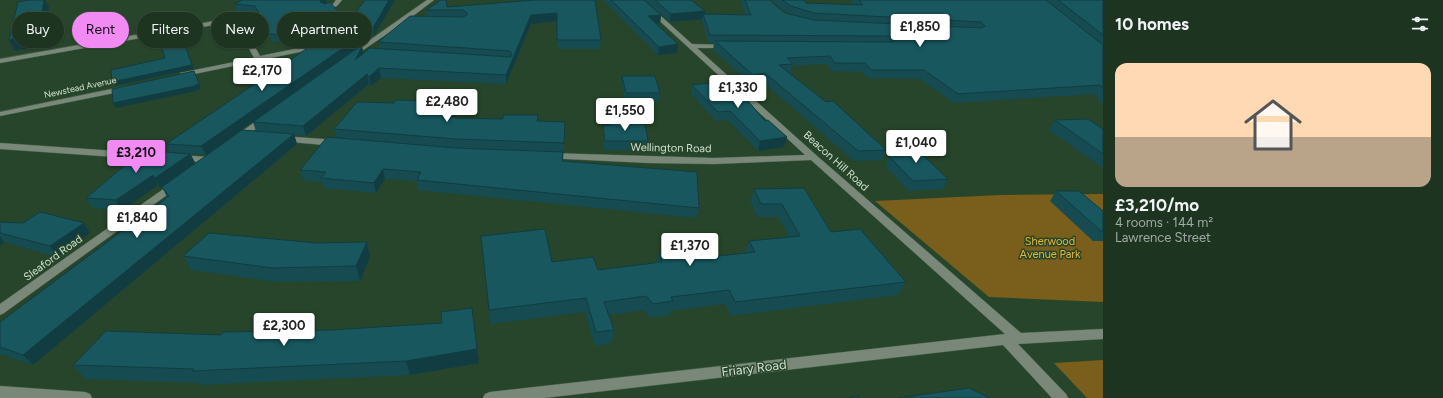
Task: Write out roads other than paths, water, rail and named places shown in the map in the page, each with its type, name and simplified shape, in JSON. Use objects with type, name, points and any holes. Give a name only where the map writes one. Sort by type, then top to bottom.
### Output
[{"type":"street","points":[[326,8],[335,5],[339,0]]},
{"type":"street","points":[[344,61],[431,0]]},
{"type":"street","name":"Beacon Hill Road","points":[[640,0],[1012,338],[1061,398]]},
{"type":"street","points":[[0,61],[231,20],[238,21],[258,59]]},
{"type":"street","points":[[403,21],[418,21]]},
{"type":"street","points":[[372,39],[377,39]]},
{"type":"street","points":[[691,46],[731,46]]},
{"type":"street","points":[[172,78],[311,48]]},
{"type":"street","points":[[357,52],[373,53]]},
{"type":"street","name":"Newstead Avenue","points":[[0,114],[133,86]]},
{"type":"street","points":[[231,144],[274,112]]},
{"type":"street","points":[[242,135],[258,137]]},
{"type":"street","points":[[274,138],[346,144]]},
{"type":"street","points":[[0,146],[212,158],[196,169]]},
{"type":"street","name":"Wellington Road","points":[[536,156],[678,161],[778,160],[813,157]]},
{"type":"street","name":"Sleaford Road","points":[[0,310],[184,178]]},
{"type":"street","name":"Friary Road","points":[[490,398],[511,397],[1012,338],[1103,334]]},
{"type":"street","points":[[0,392],[85,398]]},
{"type":"park label","name":"Sherwood Avenue Park","points":[[1050,247]]}]
